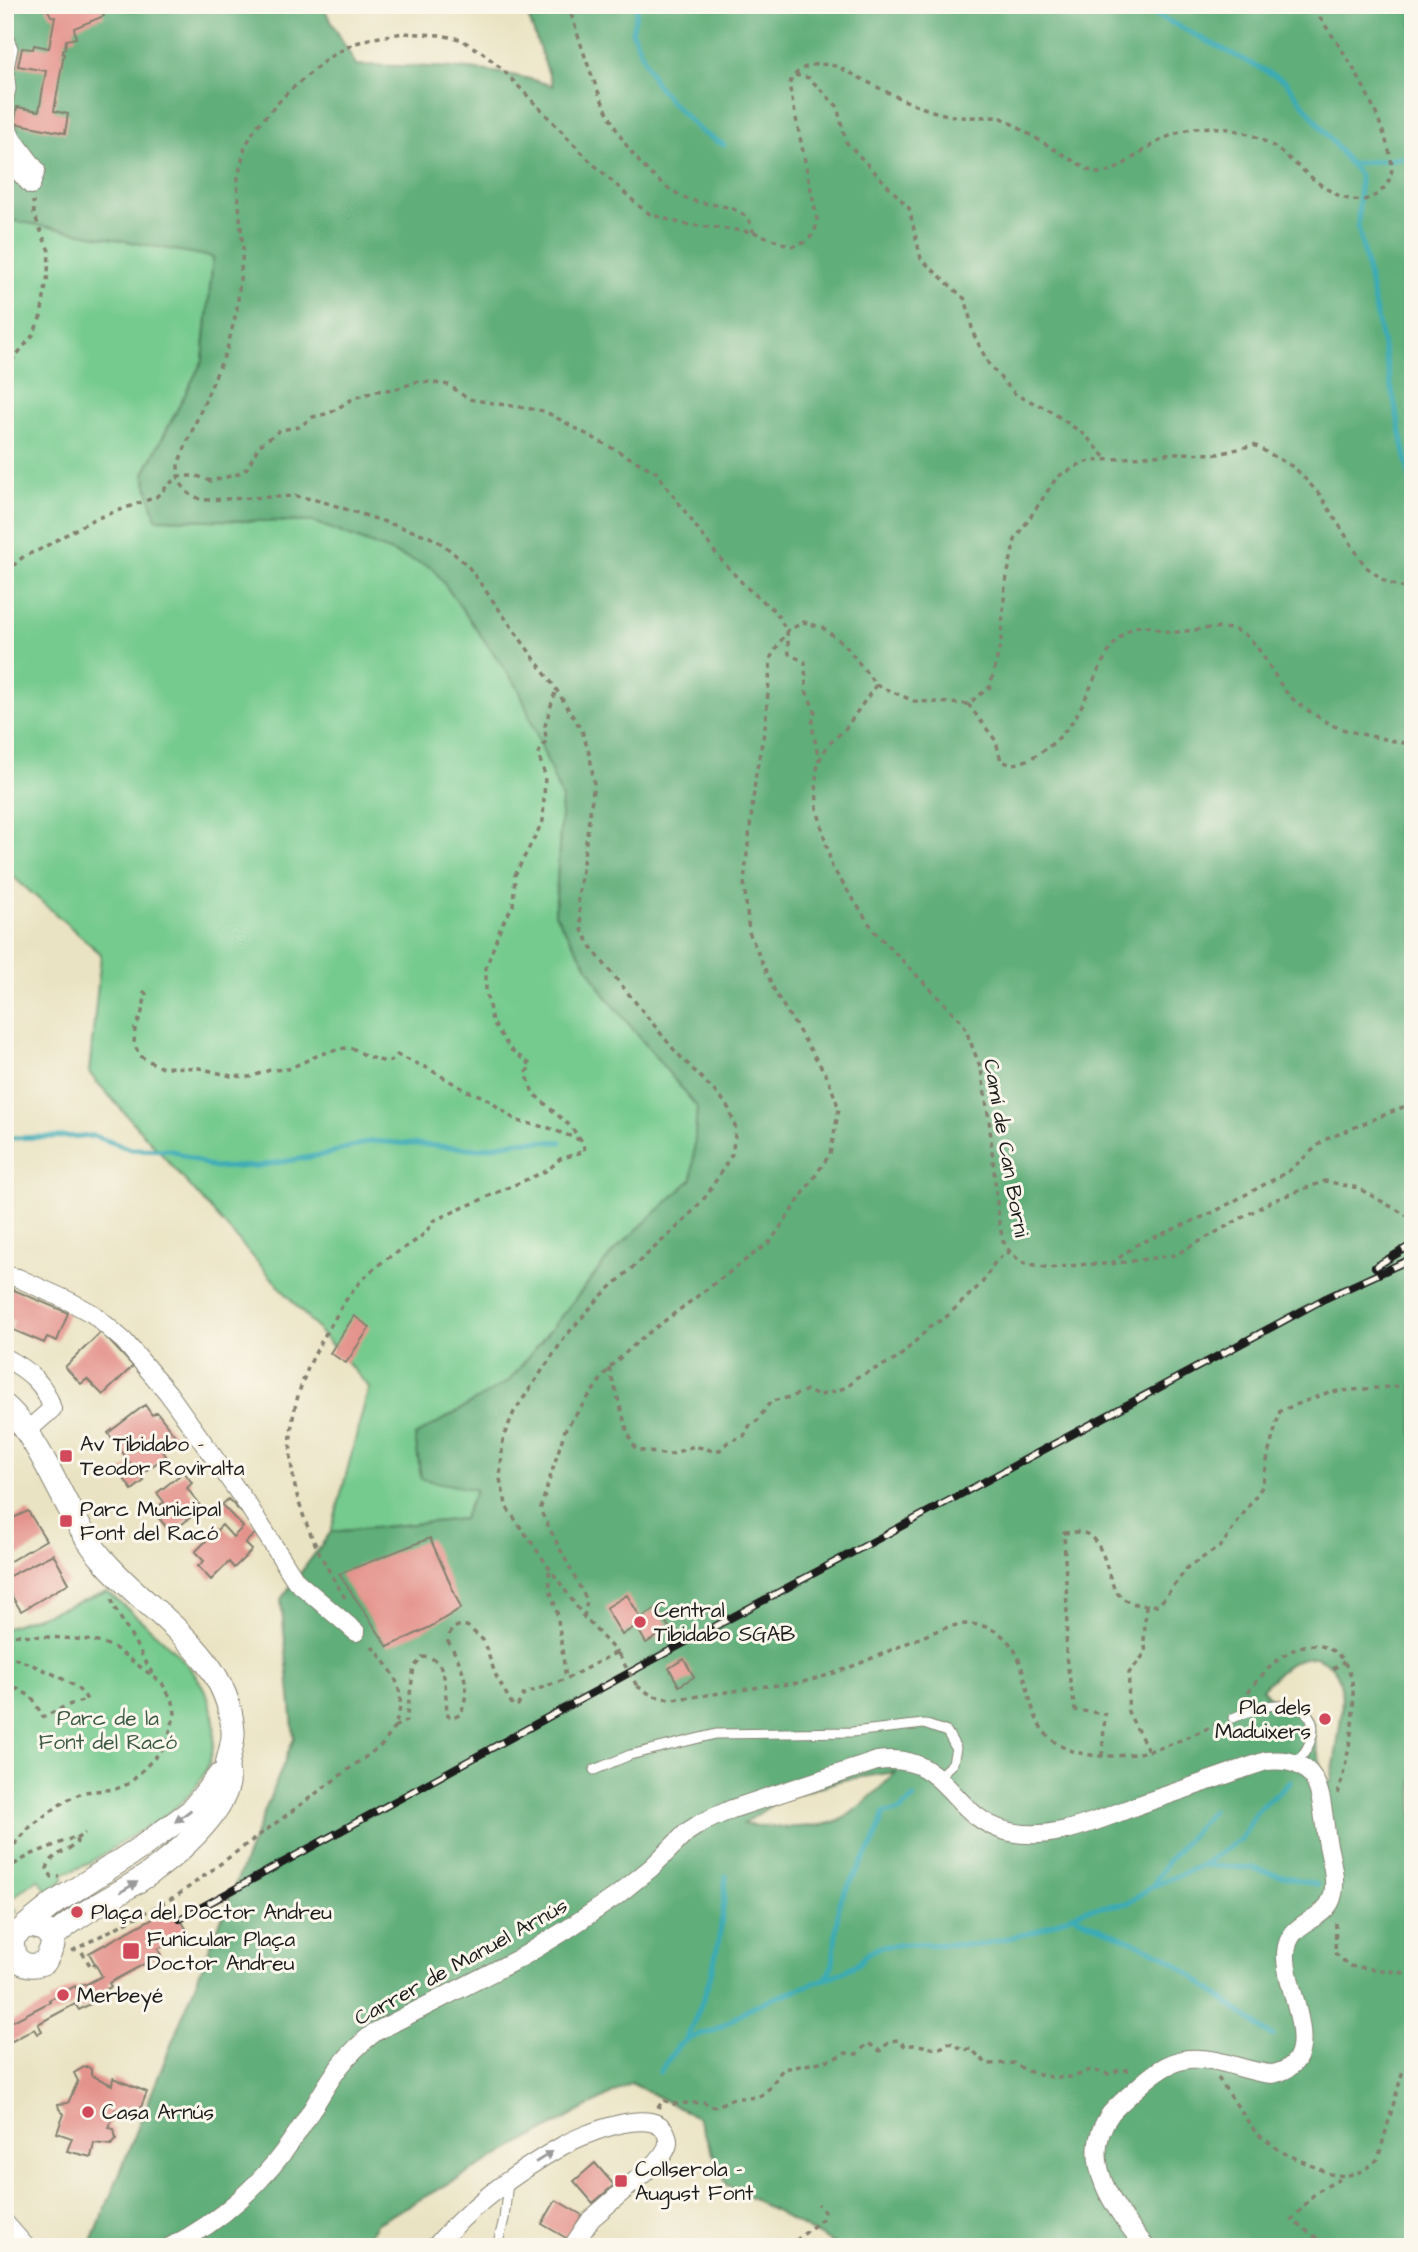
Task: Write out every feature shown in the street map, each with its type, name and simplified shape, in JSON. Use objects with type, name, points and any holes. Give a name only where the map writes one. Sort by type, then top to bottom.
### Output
[{"type":"street","points":[[5,119],[12,138],[36,170],[31,185],[5,156]]},
{"type":"street","points":[[5,1275],[18,1278],[93,1314],[124,1340],[168,1393],[249,1507],[296,1581],[356,1632]]},
{"type":"street","points":[[5,1358],[36,1378],[48,1394],[52,1409],[27,1431]]},
{"type":"street","points":[[5,1406],[27,1431],[104,1562],[189,1642],[213,1671],[232,1716],[232,1751],[227,1765],[191,1811],[140,1848],[53,1904],[14,1949]]},
{"type":"street","name":"Carrer de Manuel Arnús","points":[[170,2247],[216,2218],[263,2175],[296,2134],[338,2067],[375,2032],[491,1973],[566,1930],[615,1897],[651,1868],[687,1832],[732,1809],[877,1760],[909,1761],[930,1769],[939,1776],[970,1812],[981,1820],[1007,1831],[1050,1833],[1088,1823],[1266,1761],[1285,1760],[1296,1763]]},
{"type":"street","points":[[1146,2247],[1120,2216],[1105,2188],[1099,2162],[1100,2136],[1104,2124],[1118,2105],[1161,2068],[1174,2062],[1208,2059],[1272,2074],[1293,2064],[1302,2049],[1303,2040],[1286,1964],[1286,1950],[1289,1940],[1300,1926],[1328,1905],[1333,1895],[1334,1880],[1318,1785],[1308,1771],[1296,1763]]},
{"type":"street","points":[[52,1938],[66,1925],[149,1874],[190,1839],[220,1800],[228,1783],[227,1765]]},
{"type":"street","points":[[42,1928],[52,1938],[52,1951],[45,1962],[32,1966],[14,1949],[42,1928]]},
{"type":"street","points":[[435,2247],[468,2213],[508,2180],[562,2146],[604,2128],[644,2121],[654,2122],[666,2132],[666,2152],[592,2219],[572,2247]]},
{"type":"street","points":[[5,2223],[26,2247]]},
{"type":"lane","points":[[5,30],[13,48],[9,68],[11,89],[5,119]]},
{"type":"lane","points":[[1233,1718],[1276,1705],[1294,1707],[1304,1712],[1312,1723],[1313,1733],[1310,1746],[1296,1763]]},
{"type":"lane","points":[[594,1770],[630,1755],[716,1734],[852,1732],[916,1723],[940,1728],[947,1732],[954,1742],[955,1759],[939,1776]]},
{"type":"lane","points":[[496,2247],[504,2219],[508,2180]]},
{"type":"path","points":[[568,5],[607,111],[638,160],[650,173],[677,193],[745,215],[750,219],[753,232]]},
{"type":"path","points":[[1310,5],[1352,64],[1380,119],[1393,161],[1386,186],[1373,196],[1349,199],[1335,194],[1272,145],[1252,135],[1221,128],[1190,128],[1167,137],[1117,170],[1094,173],[1002,118],[956,117],[926,109],[838,66],[825,63],[806,66],[795,74],[789,85],[817,226],[809,240],[798,246],[753,232],[683,224],[661,218],[639,206],[588,159],[503,70],[472,45],[460,39],[404,33],[353,44],[328,58],[287,93],[256,127],[245,147],[237,182],[243,250],[237,309],[227,349],[178,464],[178,476],[188,493],[209,502],[296,496],[321,500],[410,529],[444,545],[473,572],[556,689],[582,731],[593,770],[594,784],[578,899],[582,930],[593,950],[667,1041],[729,1109],[734,1119],[736,1138],[732,1154],[707,1195],[684,1222],[592,1306],[565,1337],[533,1382],[508,1424],[503,1438],[499,1465],[502,1493],[508,1508],[584,1617],[618,1653],[637,1686],[653,1696],[670,1699],[802,1682],[845,1668],[950,1626],[974,1624],[997,1632],[1012,1645],[1021,1662],[1038,1721],[1049,1736],[1066,1749],[1102,1756],[1164,1746],[1233,1718],[1240,1702],[1259,1679],[1291,1650],[1302,1646],[1321,1645],[1336,1653],[1344,1662],[1352,1682],[1353,1702],[1343,1776],[1325,1826]]},
{"type":"path","points":[[795,74],[809,79],[836,106],[846,142],[909,208],[921,259],[967,300],[973,333],[989,365],[1016,395],[1046,408],[1085,435],[1108,460]]},
{"type":"path","points":[[5,369],[33,335],[41,316],[48,274],[48,251],[34,214],[31,185]]},
{"type":"path","points":[[5,573],[24,556],[92,520],[156,497],[178,476],[197,476],[211,481],[238,474],[247,468],[259,446],[280,430],[299,427],[313,417],[330,412],[365,394],[396,389],[419,381],[449,385],[468,399],[544,411],[656,472],[718,555],[745,586],[775,611],[787,631]]},
{"type":"path","points":[[584,1617],[587,1601],[540,1510],[565,1430],[609,1368],[643,1337],[771,1241],[830,1154],[839,1109],[828,1078],[776,994],[749,932],[744,882],[756,773],[765,727],[771,657],[787,631],[804,622],[823,628],[845,645],[876,685],[914,701],[968,704],[990,687],[1001,642],[1005,586],[1015,540],[1057,477],[1084,462],[1175,453],[1217,454],[1254,445],[1295,468],[1320,495],[1365,566],[1386,583],[1413,591]]},
{"type":"path","points":[[968,704],[996,741],[1001,761],[1011,765],[1021,763],[1040,753],[1066,731],[1076,717],[1112,646],[1130,630],[1145,625],[1165,633],[1207,628],[1229,629],[1240,631],[1250,638],[1288,694],[1333,726],[1413,745]]},
{"type":"path","name":"Camí de Can Borni","points":[[787,631],[789,654],[805,662],[806,691],[815,711],[812,725],[819,761],[816,773],[817,808],[832,867],[874,931],[963,1023],[981,1069],[989,1119],[999,1222],[1003,1241],[1010,1252],[1021,1262],[1050,1268],[1111,1264],[1175,1255],[1272,1201],[1325,1181],[1357,1188],[1413,1219]]},
{"type":"path","points":[[819,761],[828,745],[845,729],[876,685]]},
{"type":"path","points":[[350,1607],[319,1552],[292,1477],[289,1433],[296,1397],[312,1357],[358,1284],[375,1268],[428,1232],[433,1221],[548,1170],[559,1159],[585,1151],[582,1141],[572,1127],[533,1093],[526,1073],[531,1065],[510,1049],[492,1021],[486,990],[486,968],[501,926],[513,906],[515,875],[543,821],[545,775],[538,754],[546,741],[545,726],[556,689]]},
{"type":"path","points":[[143,991],[146,994],[145,1003],[135,1028],[134,1044],[140,1056],[160,1067],[199,1068],[231,1076],[250,1077],[271,1070],[288,1069],[321,1054],[345,1048],[386,1062],[397,1055],[484,1097],[517,1121],[549,1128],[582,1141]]},
{"type":"path","points":[[1111,1264],[1136,1245],[1214,1212],[1289,1171],[1324,1140],[1413,1103]]},
{"type":"path","points":[[609,1368],[628,1433],[636,1450],[669,1455],[694,1446],[720,1450],[744,1436],[751,1423],[757,1421],[771,1401],[807,1391],[818,1396],[848,1387],[857,1377],[897,1359],[982,1283],[995,1262],[1010,1252]]},
{"type":"path","points":[[1102,1756],[1105,1714],[1075,1710],[1066,1657],[1064,1533],[1080,1532],[1090,1536],[1099,1549],[1113,1587],[1131,1603],[1159,1605],[1188,1567],[1221,1546],[1262,1487],[1280,1411],[1329,1392],[1413,1385]]},
{"type":"path","points":[[549,1569],[550,1589],[558,1612],[566,1679]]},
{"type":"path","points":[[111,1600],[146,1657],[154,1676]]},
{"type":"path","points":[[1146,1606],[1146,1652],[1129,1673],[1128,1712],[1148,1750]]},
{"type":"path","points":[[394,1727],[407,1721],[414,1667],[423,1657],[433,1658],[442,1667],[448,1716],[452,1718],[460,1714],[466,1699],[467,1686],[458,1657],[448,1641],[451,1630],[461,1625],[471,1629],[483,1640],[496,1676],[516,1707],[524,1694],[566,1679],[618,1653]]},
{"type":"path","points":[[89,1941],[178,1895],[376,1750],[394,1727],[400,1707],[398,1682],[385,1660],[356,1632]]},
{"type":"path","points":[[5,1634],[105,1643],[154,1676],[168,1692],[175,1713],[170,1736],[163,1751],[130,1783],[124,1787],[85,1792],[65,1801],[31,1826],[5,1855]]},
{"type":"path","points":[[5,1654],[61,1678],[84,1693],[87,1700],[68,1705],[43,1717],[32,1697],[5,1682]]},
{"type":"path","points":[[1334,1669],[1344,1662]]},
{"type":"path","points":[[63,1877],[52,1877],[47,1869],[48,1863],[51,1858],[75,1845],[76,1839],[85,1833]]},
{"type":"path","points":[[5,1870],[60,1842],[72,1837],[76,1839]]},
{"type":"path","points":[[1328,1905],[1337,1917],[1335,1953],[1349,1966],[1413,1974]]},
{"type":"path","points":[[82,1952],[91,1967],[95,1964]]},
{"type":"path","points":[[654,2122],[663,2101],[674,2104],[704,2102],[718,2107],[726,2100],[738,2096],[759,2096],[766,2092],[783,2068],[804,2066],[822,2059],[838,2059],[845,2053],[857,2054],[868,2043],[880,2050],[890,2041],[898,2040],[906,2047],[923,2043],[933,2050],[942,2049],[948,2043],[955,2044],[962,2050],[971,2049],[987,2064],[1013,2063],[1027,2071],[1051,2077],[1074,2077],[1090,2070],[1108,2074],[1141,2068]]},
{"type":"path","points":[[1208,2059],[1224,2089],[1256,2133],[1282,2152],[1330,2174],[1345,2176]]},
{"type":"path","points":[[1335,2247],[1318,2239],[1292,2220],[1316,2192],[1345,2176],[1363,2171],[1378,2159],[1388,2117],[1404,2070],[1413,2061]]},
{"type":"path","points":[[788,2247],[822,2219],[824,2211],[818,2204]]},
{"type":"green space","points":[[5,5],[322,5],[356,65],[481,70],[553,86],[524,5],[1413,5],[1413,2247],[840,2247],[727,2185],[697,2117],[631,2083],[377,2223],[361,2247],[90,2247],[294,1738],[281,1599],[331,1532],[463,1519],[476,1490],[421,1479],[415,1436],[509,1381],[614,1251],[692,1179],[697,1107],[605,995],[555,914],[562,799],[519,689],[433,568],[314,522],[156,519],[144,474],[203,360],[213,257],[5,219]],"holes":[[[1316,1657],[1333,1668],[1341,1689],[1339,1729],[1331,1782],[1323,1780],[1312,1723],[1304,1712],[1276,1705],[1262,1689],[1292,1662]],[[896,1772],[854,1811],[832,1823],[793,1827],[743,1824],[781,1799],[842,1780]]]},
{"type":"green space","points":[[5,219],[213,257],[203,360],[144,473],[156,519],[314,522],[433,568],[519,689],[562,799],[555,914],[605,995],[697,1107],[693,1179],[614,1251],[509,1381],[415,1436],[477,1489],[463,1519],[331,1532],[369,1387],[89,1073],[101,954],[9,873],[5,876]]},
{"type":"green space","name":"Parc de la Font del Racó","points":[[107,1592],[174,1651],[203,1687],[214,1720],[212,1753],[198,1784],[175,1808],[102,1855],[63,1874],[63,1880],[48,1892],[38,1879],[9,1900],[17,1911],[5,1921],[5,1628]]},
{"type":"building","points":[[45,5],[109,5],[101,9],[104,16],[74,28],[76,38],[66,40],[54,111],[68,114],[65,133],[14,123],[17,107],[39,111],[46,71],[18,66],[22,48],[33,49],[34,45],[49,48],[55,17],[51,16]]},
{"type":"building","points":[[7,1287],[68,1313],[57,1341],[47,1337],[44,1343],[11,1329],[14,1321],[5,1318]]},
{"type":"building","points":[[354,1316],[370,1327],[346,1363],[330,1353]]},
{"type":"building","points":[[101,1332],[133,1366],[103,1395],[87,1379],[81,1384],[65,1367]]},
{"type":"building","points":[[145,1405],[152,1415],[157,1412],[176,1437],[161,1448],[166,1456],[140,1475],[144,1481],[132,1490],[120,1473],[131,1464],[108,1433]]},
{"type":"building","points":[[184,1472],[192,1483],[187,1488],[202,1508],[171,1533],[153,1511],[164,1502],[157,1493]]},
{"type":"building","points":[[228,1499],[259,1530],[245,1543],[252,1550],[234,1568],[229,1562],[211,1580],[198,1566],[204,1561],[195,1552],[222,1525],[233,1537],[243,1527],[222,1505]]},
{"type":"building","points":[[28,1511],[46,1540],[5,1564],[5,1522]]},
{"type":"building","points":[[430,1538],[461,1608],[430,1627],[388,1647],[339,1574]]},
{"type":"building","points":[[53,1554],[69,1583],[21,1611],[5,1585],[5,1578]]},
{"type":"building","name":"Central Tibidabo SGAB","points":[[627,1595],[641,1618],[657,1608],[670,1629],[646,1643],[636,1626],[622,1635],[606,1608]]},
{"type":"building","points":[[684,1659],[694,1677],[679,1686],[669,1668]]},
{"type":"building","points":[[173,1907],[188,1932],[158,1949],[161,1955],[109,1983],[111,1987],[99,1993],[101,1997],[98,2000],[79,2010],[75,2004],[38,2024],[42,2031],[37,2034],[34,2029],[5,2045],[5,2025],[75,1986],[85,1985],[102,1976],[89,1953]]},
{"type":"building","name":"Casa Arnús","points":[[86,2066],[91,2069],[91,2075],[112,2085],[113,2078],[147,2092],[137,2117],[115,2110],[109,2128],[114,2129],[116,2139],[111,2145],[94,2143],[91,2157],[67,2151],[72,2138],[57,2133],[64,2114],[58,2104],[68,2103],[78,2081],[74,2073]]},
{"type":"building","points":[[595,2163],[614,2185],[593,2203],[574,2181]]},
{"type":"building","points":[[556,2200],[582,2215],[568,2239],[542,2224]]},
{"type":"waterway","points":[[638,5],[632,32],[654,81],[701,132],[724,145]]},
{"type":"waterway","points":[[1137,5],[1285,81],[1350,164],[1413,157]]},
{"type":"waterway","points":[[1350,164],[1360,176],[1358,225],[1413,492]]},
{"type":"waterway","points":[[5,1138],[94,1136],[131,1149],[171,1150],[214,1168],[259,1166],[327,1154],[371,1141],[478,1149],[519,1141],[561,1142]]},
{"type":"waterway","points":[[1202,1865],[1241,1839],[1257,1811],[1290,1782]]},
{"type":"waterway","points":[[826,1978],[833,1964],[839,1902],[874,1842],[884,1813],[899,1811],[914,1798]]},
{"type":"waterway","points":[[1153,1885],[1168,1861],[1212,1811]]},
{"type":"waterway","points":[[660,2072],[678,2046],[685,2041],[712,2032],[754,2006],[840,1973],[880,1947],[907,1944],[979,1945],[1034,1932],[1086,1909],[1128,1903],[1151,1887],[1202,1865],[1252,1868],[1317,1885]]},
{"type":"waterway","points":[[685,2041],[703,2000],[714,1960],[722,1919],[726,1876]]},
{"type":"waterway","points":[[1071,1915],[1166,1956],[1273,2037]]},
{"type":"railway","points":[[1375,1267],[1413,1244]]},
{"type":"railway","points":[[180,1919],[647,1663],[1324,1299],[1413,1258]]},
{"type":"place","name":"Av Tibidabo - Teodor Roviralta","points":[[66,1456]]},
{"type":"place","name":"Parc Municipal Font del Racó","points":[[66,1521]]},
{"type":"place","name":"Central Tibidabo SGAB","points":[[640,1622]]},
{"type":"place","name":"Pla dels Maduixers","points":[[1325,1719]]},
{"type":"place","name":"Plaça del Doctor Andreu","points":[[77,1912]]},
{"type":"place","name":"Funicular Plaça Doctor Andreu","points":[[131,1951]]},
{"type":"place","name":"Merbeyé","points":[[63,1995]]},
{"type":"place","name":"Casa Arnús","points":[[88,2112]]},
{"type":"place","name":"Collserola - August Font","points":[[621,2181]]}]
